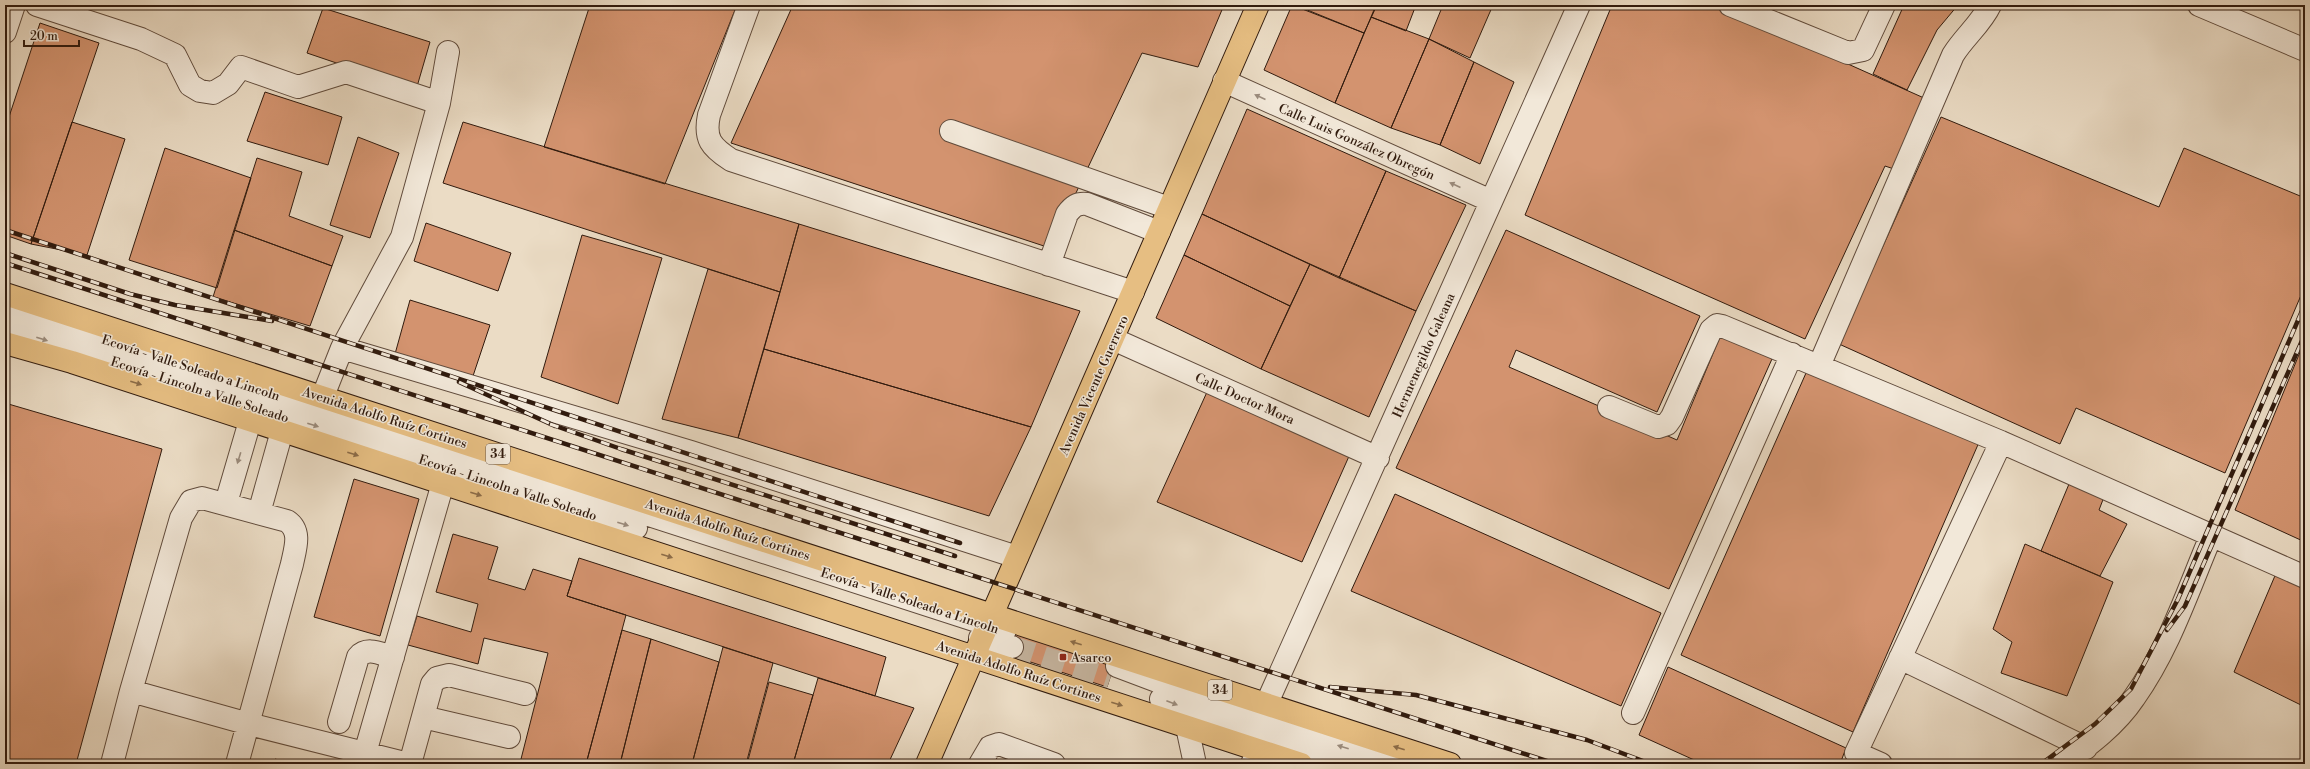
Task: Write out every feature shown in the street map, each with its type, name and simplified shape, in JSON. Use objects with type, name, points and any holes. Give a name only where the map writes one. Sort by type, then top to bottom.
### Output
[{"type":"main road","name":"Avenida Vicente Guerrero","points":[[927,764],[1258,5]]},
{"type":"main road","name":"Avenida Adolfo Ruíz Cortines","points":[[5,294],[323,396],[983,633],[1255,757],[1301,764]]},
{"type":"main road","name":"Avenida Adolfo Ruíz Cortines","points":[[5,343],[72,362],[443,483],[983,633],[1266,706],[1450,764]]},
{"type":"street","points":[[5,32],[14,5]]},
{"type":"street","points":[[36,5],[141,39],[175,55],[190,85],[200,91],[213,93],[228,84],[241,67],[298,87],[346,72],[439,103]]},
{"type":"street","points":[[749,5],[709,115],[706,128],[709,140],[716,151],[731,160],[1133,292]]},
{"type":"street","name":"Hermenegildo Galeana","points":[[1266,706],[1579,5]]},
{"type":"street","points":[[1730,5],[1848,53],[1863,50],[1884,5]]},
{"type":"street","points":[[1819,366],[1953,55],[1960,44],[1982,18],[1990,5]]},
{"type":"street","points":[[2199,5],[2305,50]]},
{"type":"street","points":[[323,396],[342,348],[402,237],[439,103],[448,52]]},
{"type":"street","name":"Calle Luis González Obregón","points":[[1224,81],[1491,201]]},
{"type":"street","points":[[951,131],[1169,208]]},
{"type":"street","points":[[1049,265],[1067,214],[1072,207],[1079,203],[1087,204],[1159,232]]},
{"type":"street","name":"Ecovía - Valle Soleado a Lincoln","points":[[5,307],[983,633],[1014,640]]},
{"type":"street","points":[[1609,407],[1658,427],[1667,424],[1672,418],[1710,330],[1717,325],[1792,354],[2001,442],[2305,577]]},
{"type":"street","name":"Ecovía - Lincoln a Valle Soleado","points":[[5,327],[983,633]]},
{"type":"street","name":"Calle Doctor Mora","points":[[1113,339],[1378,458]]},
{"type":"street","points":[[342,348],[691,452],[1017,556]]},
{"type":"street","points":[[1633,713],[1792,354]]},
{"type":"street","points":[[226,503],[250,421]]},
{"type":"street","points":[[259,513],[282,431]]},
{"type":"street","points":[[1881,764],[1856,753],[2001,442]]},
{"type":"street","points":[[365,753],[443,483]]},
{"type":"street","points":[[112,764],[131,691],[186,506],[191,501],[202,498],[226,503],[292,525],[297,534],[296,543],[249,724],[237,764]]},
{"type":"street","points":[[2062,764],[2086,748],[2104,732],[2134,699],[2154,666],[2211,536]]},
{"type":"street","points":[[339,722],[358,656],[362,652],[369,651],[393,657]]},
{"type":"street","points":[[1900,658],[2086,748]]},
{"type":"street","points":[[1344,764],[1248,732],[1112,672],[1393,764]]},
{"type":"street","points":[[131,691],[249,724],[409,764],[432,684],[444,675],[525,694]]},
{"type":"street","points":[[423,717],[509,737]]},
{"type":"street","points":[[1187,727],[1195,764]]},
{"type":"street","points":[[980,764],[990,747],[999,744],[1054,764]]},
{"type":"building","points":[[590,5],[737,5],[665,184],[544,147]]},
{"type":"building","points":[[793,5],[1224,5],[1198,67],[1142,53],[1050,248],[731,143]]},
{"type":"building","points":[[1292,5],[1364,33],[1335,103],[1264,70]]},
{"type":"building","points":[[1300,5],[1377,5],[1364,33],[1300,7]]},
{"type":"building","points":[[1376,5],[1416,5],[1406,31],[1371,17]]},
{"type":"building","points":[[1443,5],[1493,5],[1470,58],[1429,39]]},
{"type":"building","points":[[1612,5],[1716,5],[1924,98],[1894,169],[1885,166],[1805,339],[1525,215]]},
{"type":"building","points":[[1904,5],[1958,5],[1937,30],[1907,90],[1873,74]]},
{"type":"building","points":[[323,8],[430,42],[416,90],[307,53]]},
{"type":"building","points":[[1371,17],[1429,39],[1391,128],[1335,103]]},
{"type":"building","points":[[40,23],[99,43],[31,244],[5,235],[5,129]]},
{"type":"building","points":[[1429,39],[1474,62],[1440,145],[1391,128]]},
{"type":"building","points":[[1474,62],[1514,82],[1480,164],[1440,145]]},
{"type":"building","points":[[265,92],[342,117],[328,165],[247,141]]},
{"type":"building","points":[[1247,109],[1386,171],[1339,278],[1202,214]]},
{"type":"building","points":[[1941,117],[2159,207],[2184,148],[2305,198],[2305,286],[2225,473],[2076,408],[2060,444],[1839,344]]},
{"type":"building","points":[[72,122],[125,139],[87,255],[31,244]]},
{"type":"building","points":[[463,122],[799,224],[780,292],[443,183]]},
{"type":"building","points":[[358,137],[399,153],[370,238],[330,225]]},
{"type":"building","points":[[165,148],[251,178],[217,288],[129,260]]},
{"type":"building","points":[[257,158],[302,172],[289,216],[343,236],[332,266],[234,230]]},
{"type":"building","points":[[1386,171],[1466,205],[1416,311],[1339,278]]},
{"type":"building","points":[[1202,214],[1310,264],[1290,306],[1184,255]]},
{"type":"building","points":[[426,223],[511,253],[498,291],[414,261]]},
{"type":"building","points":[[799,224],[1080,311],[1031,427],[764,349]]},
{"type":"building","points":[[234,230],[332,266],[310,326],[213,297]]},
{"type":"building","points":[[1506,230],[1700,316],[1657,412],[1516,350],[1509,367],[1677,440],[1724,327],[1776,350],[1669,589],[1396,468]]},
{"type":"building","points":[[582,235],[662,258],[618,404],[541,377]]},
{"type":"building","points":[[1184,255],[1290,306],[1261,369],[1156,318]]},
{"type":"building","points":[[1310,264],[1416,311],[1369,417],[1261,369]]},
{"type":"building","points":[[708,269],[780,292],[738,438],[662,419]]},
{"type":"building","points":[[410,300],[490,325],[472,379],[395,354]]},
{"type":"building","points":[[2305,340],[2305,542],[2235,510]]},
{"type":"building","points":[[764,349],[1031,427],[989,516],[738,438]]},
{"type":"building","points":[[1810,364],[1980,440],[1853,732],[1681,655]]},
{"type":"building","points":[[1207,392],[1350,454],[1302,562],[1157,502]]},
{"type":"building","points":[[5,403],[162,449],[76,764],[5,764]]},
{"type":"building","points":[[354,479],[419,499],[380,636],[314,617]]},
{"type":"building","points":[[2069,484],[2104,497],[2099,510],[2127,524],[2100,576],[2041,551]]},
{"type":"building","points":[[1395,494],[1661,613],[1621,706],[1351,591]]},
{"type":"building","points":[[453,534],[498,547],[488,579],[525,590],[533,569],[572,581],[567,596],[626,615],[586,764],[520,763],[548,653],[484,638],[478,664],[408,645],[417,616],[471,632],[478,604],[436,592]]},
{"type":"building","points":[[2025,544],[2113,582],[2067,696],[2001,673],[2012,642],[1993,629]]},
{"type":"building","points":[[579,558],[886,657],[875,696],[567,596]]},
{"type":"building","points":[[2277,571],[2305,583],[2305,707],[2234,672]]},
{"type":"building","name":"Asarco","points":[[1018,627],[1116,659],[1107,687],[1009,655]]},
{"type":"building","points":[[622,630],[651,639],[620,764],[586,764]]},
{"type":"building","points":[[651,639],[719,662],[692,764],[620,764]]},
{"type":"building","points":[[723,647],[773,663],[746,764],[692,764]]},
{"type":"building","points":[[1668,667],[1846,748],[1840,764],[1703,764],[1639,735]]},
{"type":"building","points":[[818,678],[914,708],[888,764],[793,764]]},
{"type":"building","points":[[769,682],[813,695],[793,764],[747,764]]},
{"type":"building","points":[[275,759],[293,764],[274,764]]},
{"type":"tunnel","points":[[1012,647],[1110,679]]},
{"type":"railway","points":[[5,230],[960,543]]},
{"type":"railway","points":[[5,253],[130,294],[175,305],[272,321]]},
{"type":"railway","points":[[5,263],[1556,764]]},
{"type":"railway","points":[[2041,764],[2095,724],[2131,689],[2178,599],[2305,304]]},
{"type":"railway","points":[[2167,630],[2185,606],[2305,334]]},
{"type":"railway","points":[[459,382],[555,426]]},
{"type":"railway","points":[[550,424],[621,449],[955,556]]},
{"type":"railway","points":[[1330,687],[1416,695],[1587,740],[1651,764]]},
{"type":"place","name":"Asarco","points":[[1063,657]]}]
